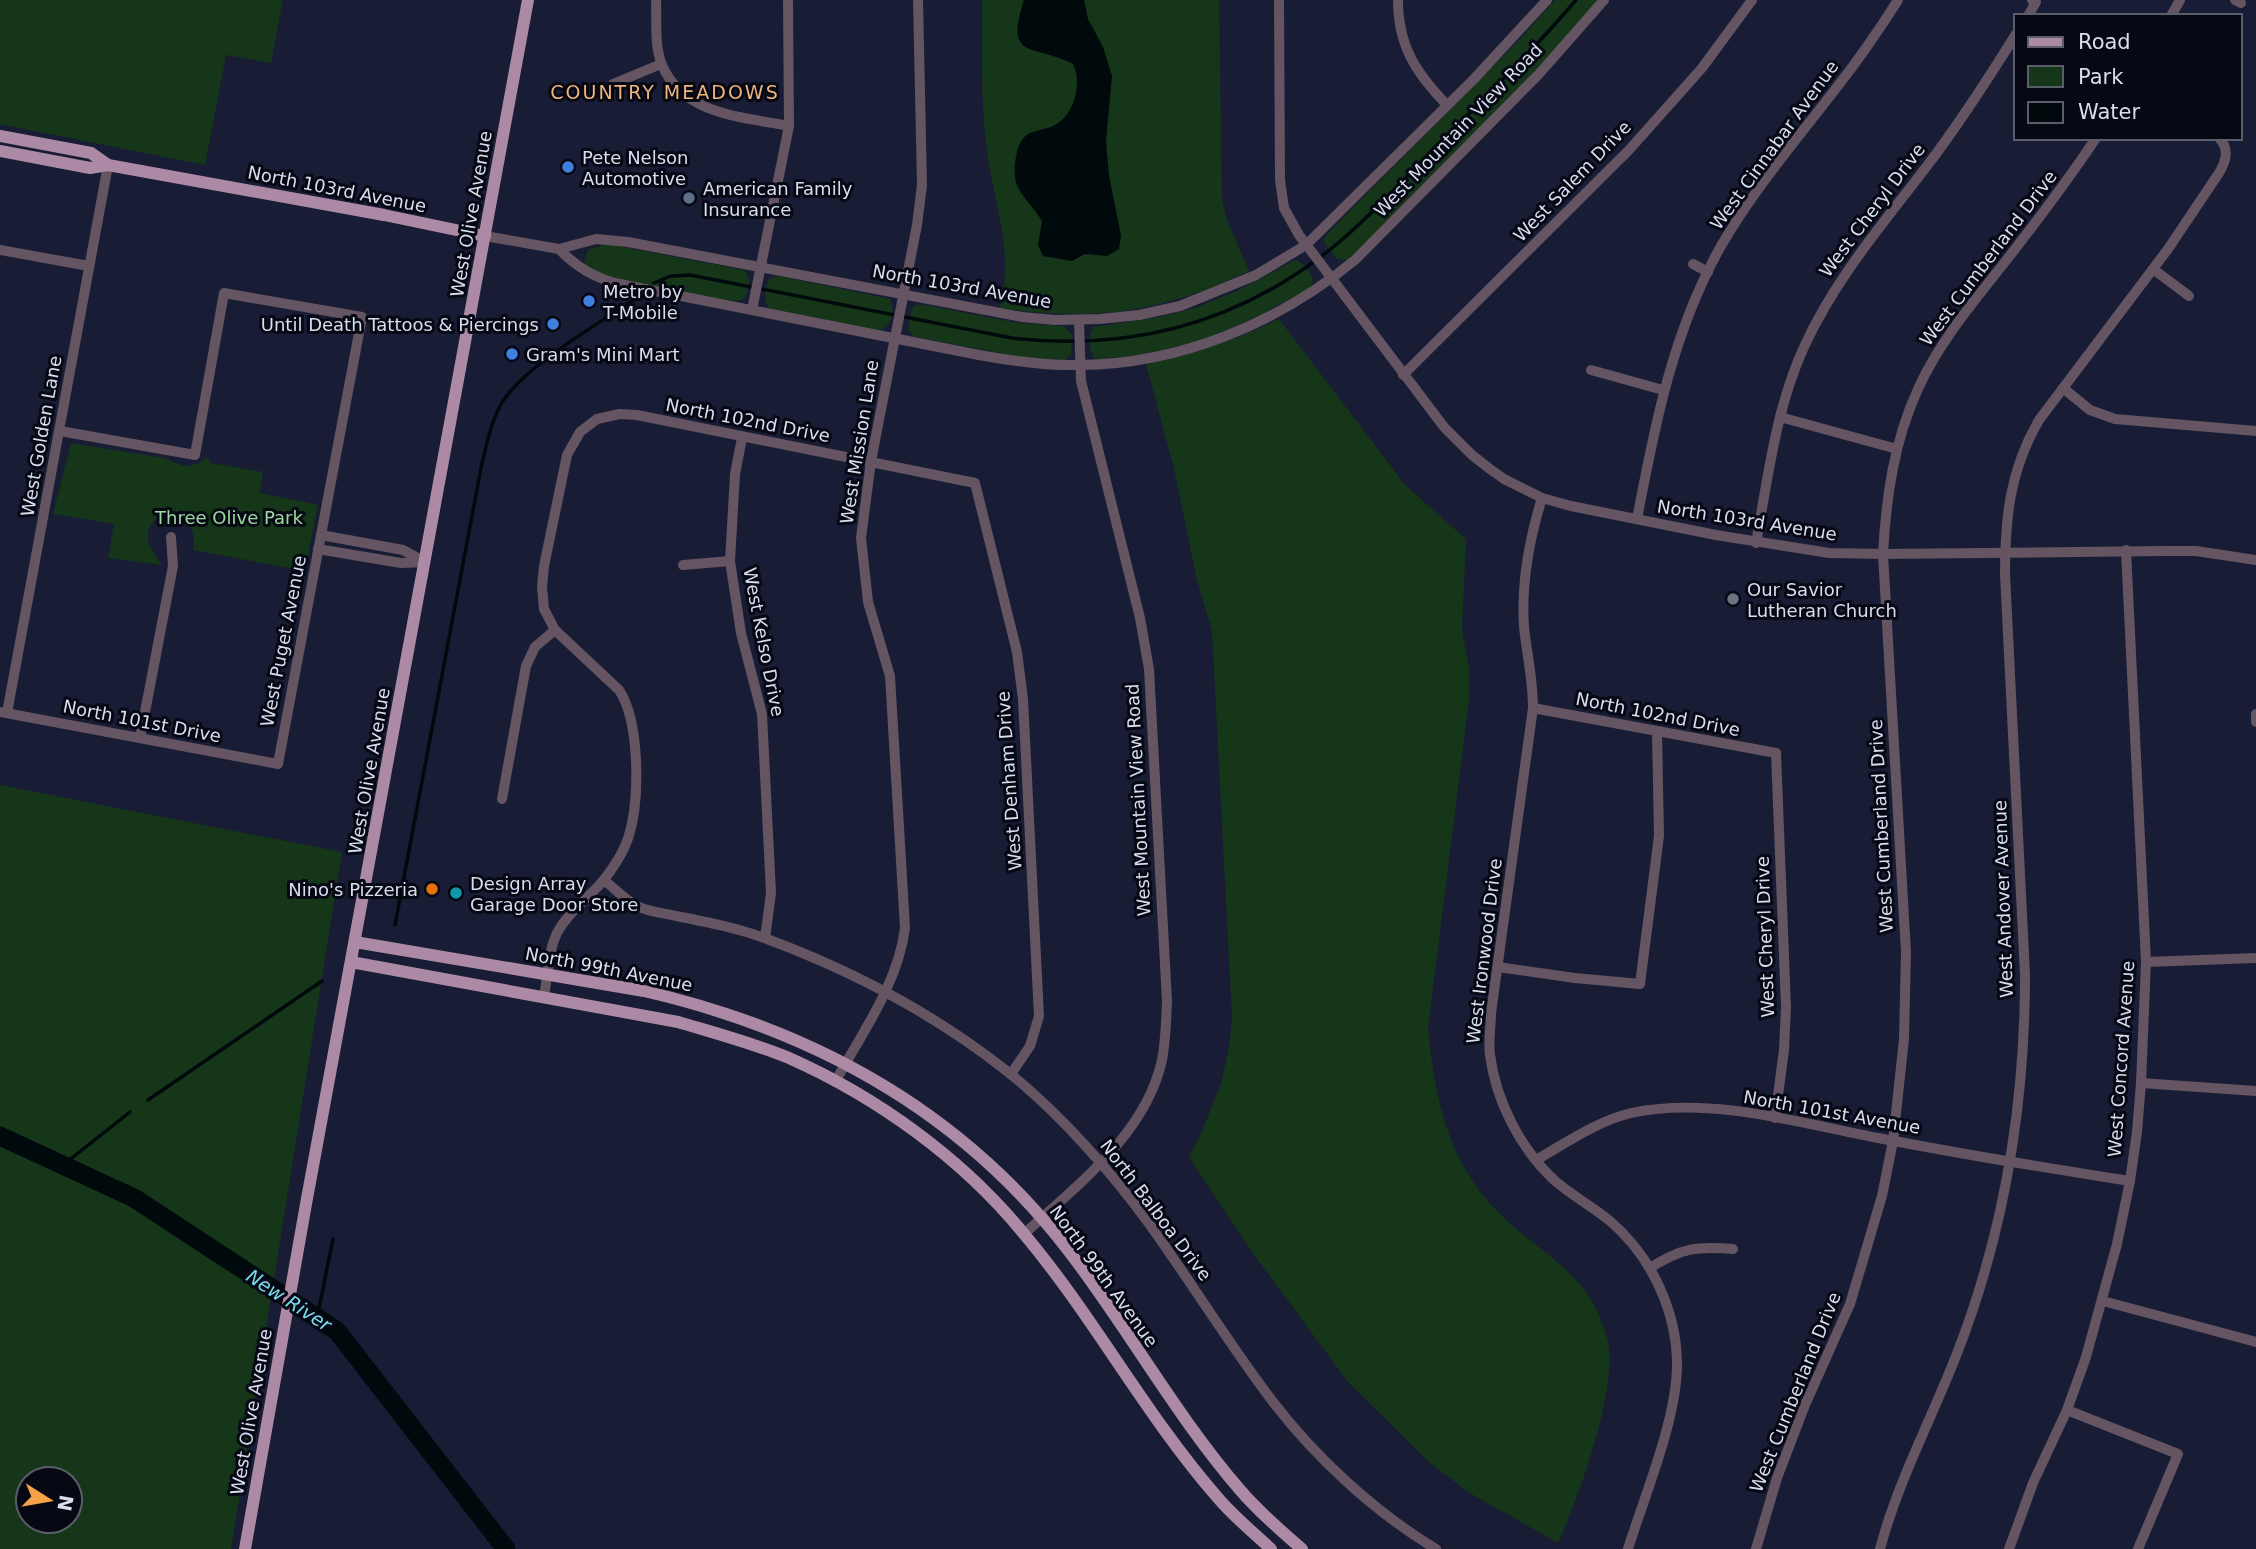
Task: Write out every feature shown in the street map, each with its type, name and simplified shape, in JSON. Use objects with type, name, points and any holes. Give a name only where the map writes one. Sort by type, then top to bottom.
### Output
[{"type":"main road","name":"West Olive Avenue","points":[[245,1549],[528,0]]},
{"type":"main road","name":"North 103rd Avenue","points":[[0,136],[91,153],[108,165]]},
{"type":"main road","name":"North 103rd Avenue","points":[[0,151],[90,168],[108,165],[485,236]]},
{"type":"main road","name":"North 99th Avenue","points":[[355,942],[644,991],[719,1010],[796,1039],[916,1106],[967,1144],[1042,1218],[1213,1455],[1241,1490],[1302,1549]]},
{"type":"main road","points":[[351,962],[678,1022],[725,1035],[788,1058],[858,1094],[931,1144],[980,1187],[1024,1234],[1060,1280],[1194,1469],[1228,1510],[1271,1549]]},
{"type":"main road","points":[[1194,1469],[1213,1455]]},
{"type":"street","points":[[656,0],[657,38],[662,64],[679,90],[699,105],[731,115],[789,125]]},
{"type":"street","points":[[752,310],[789,125],[788,0]]},
{"type":"street","name":"West Mission Lane","points":[[835,1082],[885,992],[898,963],[905,928],[890,677],[868,602],[862,564],[863,512],[871,461],[922,185],[918,0]]},
{"type":"street","points":[[1279,0],[1280,188],[1284,208],[1306,245]]},
{"type":"street","points":[[1398,0],[1402,38],[1408,55],[1423,79],[1447,104]]},
{"type":"street","name":"West Mountain View Road","points":[[1332,279],[1364,251],[1539,74],[1604,0]]},
{"type":"street","name":"West Salem Drive","points":[[1403,375],[1629,150],[1702,68],[1752,0]]},
{"type":"street","name":"West Cinnabar Avenue","points":[[1637,519],[1663,390],[1686,321],[1708,272],[1752,198],[1850,70],[1898,0]]},
{"type":"street","name":"West Mountain View Road","points":[[1306,245],[1545,1]]},
{"type":"street","name":"West Cheryl Drive","points":[[1756,543],[1780,417],[1804,348],[1835,288],[1927,166],[2014,37]]},
{"type":"street","points":[[613,84],[662,64]]},
{"type":"street","name":"West Cumberland Drive","points":[[1756,1549],[1777,1478],[1850,1304],[1882,1196],[1893,1141],[1904,1039],[1906,952],[1883,554],[1889,490],[1898,449],[1917,390],[1951,330],[2033,226],[2095,140]]},
{"type":"street","name":"West Andover Avenue","points":[[1880,1549],[1909,1462],[1956,1356],[1977,1297],[1996,1231],[2020,1098],[2025,1033],[2025,975],[2005,552],[2007,512],[2017,468],[2039,420],[2153,269],[2225,162],[2224,143],[2221,140]]},
{"type":"street","name":"West Golden Lane","points":[[4,713],[60,431],[108,165]]},
{"type":"street","name":"North 103rd Avenue","points":[[485,236],[559,249],[596,239],[610,239],[1000,314],[1079,321],[1139,315],[1180,306],[1234,285],[1306,245],[1444,427],[1472,456],[1504,480],[1542,498],[1756,543],[1818,552],[1883,554],[2196,551],[2256,560]]},
{"type":"street","name":"North 103rd Avenue","points":[[559,249],[569,259],[601,279],[1005,359],[1079,366],[1157,356],[1210,342],[1276,314],[1332,279]]},
{"type":"street","points":[[0,250],[89,266]]},
{"type":"street","points":[[1693,264],[1708,272]]},
{"type":"street","points":[[2153,269],[2189,296]]},
{"type":"street","name":"West Puget Avenue","points":[[60,431],[195,455],[225,293],[362,317],[278,764]]},
{"type":"street","name":"West Mountain View Road","points":[[1024,1234],[1101,1163],[1129,1130],[1149,1097],[1161,1062],[1167,1001],[1146,645],[1079,366],[1079,321]]},
{"type":"street","points":[[1591,370],[1663,390]]},
{"type":"street","points":[[2063,388],[2090,410],[2115,419],[2256,431]]},
{"type":"street","name":"North 102nd Drive","points":[[555,630],[544,609],[544,566],[567,455],[580,432],[597,418],[620,414],[637,415],[975,483]]},
{"type":"street","points":[[1780,417],[1898,449]]},
{"type":"street","name":"West Kelso Drive","points":[[742,438],[735,474],[730,561],[741,632],[762,713],[771,893],[765,938]]},
{"type":"street","name":"West Denham Drive","points":[[975,483],[1017,652],[1023,699],[1040,1016],[1030,1046],[1011,1074]]},
{"type":"street","name":"West Ironwood Drive","points":[[1542,498],[1530,541],[1523,598],[1533,677],[1533,708],[1491,1013],[1490,1053],[1497,1088],[1508,1119],[1536,1160],[1555,1180],[1632,1242],[1650,1268],[1668,1308],[1677,1366],[1669,1421],[1628,1549]]},
{"type":"street","points":[[321,535],[403,550],[425,562]]},
{"type":"street","points":[[140,738],[173,566],[171,537]]},
{"type":"street","points":[[318,549],[401,563],[425,562]]},
{"type":"street","name":"West Concord Avenue","points":[[2009,1549],[2033,1483],[2067,1410],[2103,1301],[2130,1181],[2141,1083],[2146,962],[2126,550]]},
{"type":"street","points":[[683,565],[730,561]]},
{"type":"street","points":[[502,799],[526,666],[535,647],[555,630],[625,698],[633,728],[636,798],[634,818],[624,849],[604,880],[570,914],[559,930],[551,953],[544,996]]},
{"type":"street","name":"North 102nd Drive","points":[[1533,708],[1776,753]]},
{"type":"street","name":"North 101st Drive","points":[[4,713],[278,764]]},
{"type":"street","points":[[2256,714],[2256,722]]},
{"type":"street","points":[[1498,967],[1640,984],[1659,836],[1657,732]]},
{"type":"street","name":"West Cheryl Drive","points":[[1774,1118],[1784,1050],[1786,1007],[1776,753]]},
{"type":"street","name":"North Balboa Drive","points":[[604,880],[639,907],[765,938],[825,963],[885,992],[962,1038],[1011,1074],[1101,1163],[1149,1223],[1270,1399],[1295,1428],[1368,1500],[1412,1535],[1436,1549]]},
{"type":"street","points":[[2146,962],[2256,958]]},
{"type":"street","points":[[2141,1083],[2256,1091]]},
{"type":"street","name":"North 101st Avenue","points":[[1536,1160],[1593,1127],[1629,1114],[1659,1109],[1715,1108],[2130,1181]]},
{"type":"street","points":[[1650,1268],[1685,1249],[1733,1249]]},
{"type":"street","points":[[2103,1301],[2256,1342]]},
{"type":"street","points":[[2067,1410],[2178,1454],[2138,1549]]},
{"type":"green space","points":[[0,0],[283,0],[271,63],[226,55],[205,165],[0,124]]},
{"type":"green space","points":[[982,0],[1219,0],[1222,200],[1227,220],[1249,271],[1187,296],[1128,310],[1067,314],[1000,308],[1004,285],[1004,242],[985,134]]},
{"type":"green space","points":[[1555,0],[1599,0],[1534,73],[1369,240],[1347,260],[1337,259],[1324,243],[1325,236],[1520,39]]},
{"type":"green space","points":[[606,244],[744,270],[749,281],[748,289],[742,300],[733,301],[654,288],[612,277],[584,262],[588,250]]},
{"type":"green space","points":[[1295,260],[1310,273],[1313,278],[1312,285],[1293,298],[1236,326],[1214,335],[1145,354],[1096,359],[1091,352],[1093,327],[1159,317],[1195,308],[1239,290]]},
{"type":"green space","points":[[778,276],[890,299],[891,318],[883,329],[878,330],[768,308],[766,286],[769,279]]},
{"type":"green space","points":[[915,305],[1018,323],[1064,326],[1072,335],[1071,355],[1065,360],[1027,358],[915,337],[908,330],[911,310]]},
{"type":"green space","points":[[1279,319],[1405,485],[1466,539],[1462,631],[1469,667],[1469,700],[1428,1027],[1434,1078],[1446,1127],[1467,1172],[1498,1212],[1563,1267],[1589,1296],[1607,1338],[1608,1384],[1595,1442],[1558,1543],[1468,1492],[1429,1462],[1348,1382],[1255,1256],[1189,1157],[1221,1084],[1232,1016],[1212,631],[1197,580],[1174,469],[1146,364],[1214,346]]},
{"type":"green space","name":"Three Olive Park","points":[[71,443],[164,458],[184,466],[197,464],[207,457],[211,463],[263,472],[260,493],[318,505],[305,571],[193,550],[193,533],[190,526],[172,515],[156,519],[148,532],[149,543],[161,565],[108,558],[114,524],[53,514]]},
{"type":"green space","points":[[0,785],[342,852],[231,1549],[0,1549]]},
{"type":"water","points":[[1024,0],[1084,0],[1088,19],[1103,47],[1112,76],[1106,141],[1109,176],[1121,235],[1119,249],[1107,256],[1085,254],[1072,261],[1043,256],[1038,245],[1042,221],[1017,185],[1015,165],[1020,144],[1028,134],[1051,127],[1064,118],[1073,104],[1077,88],[1073,64],[1035,51],[1020,42],[1019,20]]},
{"type":"waterway","points":[[654,283],[671,276],[690,275],[1012,338],[1101,340],[1144,335],[1185,325],[1264,293],[1302,270],[1338,243],[1506,76],[1576,0]]},
{"type":"waterway","points":[[395,925],[481,468],[494,421],[510,391],[525,376],[564,346],[640,296]]},
{"type":"waterway","points":[[148,1100],[322,981]]},
{"type":"waterway","points":[[63,1165],[130,1112]]},
{"type":"waterway","name":"New River","points":[[0,1136],[134,1198],[337,1331],[506,1549]]},
{"type":"waterway","points":[[317,1318],[333,1239]]},
{"type":"place","name":"Pete Nelson Automotive","points":[[568,167]]},
{"type":"place","name":"American Family Insurance","points":[[689,198]]},
{"type":"place","name":"Metro by T-Mobile","points":[[589,301]]},
{"type":"place","name":"Until Death Tattoos & Piercings","points":[[553,324]]},
{"type":"place","name":"Gram's Mini Mart","points":[[512,354]]},
{"type":"place","name":"Our Savior Lutheran Church","points":[[1733,599]]},
{"type":"place","name":"Nino's Pizzeria","points":[[432,889]]},
{"type":"place","name":"Design Array Garage Door Store","points":[[456,893]]},
{"type":"district","name":"COUNTRY MEADOWS","points":[[665,92]]}]
